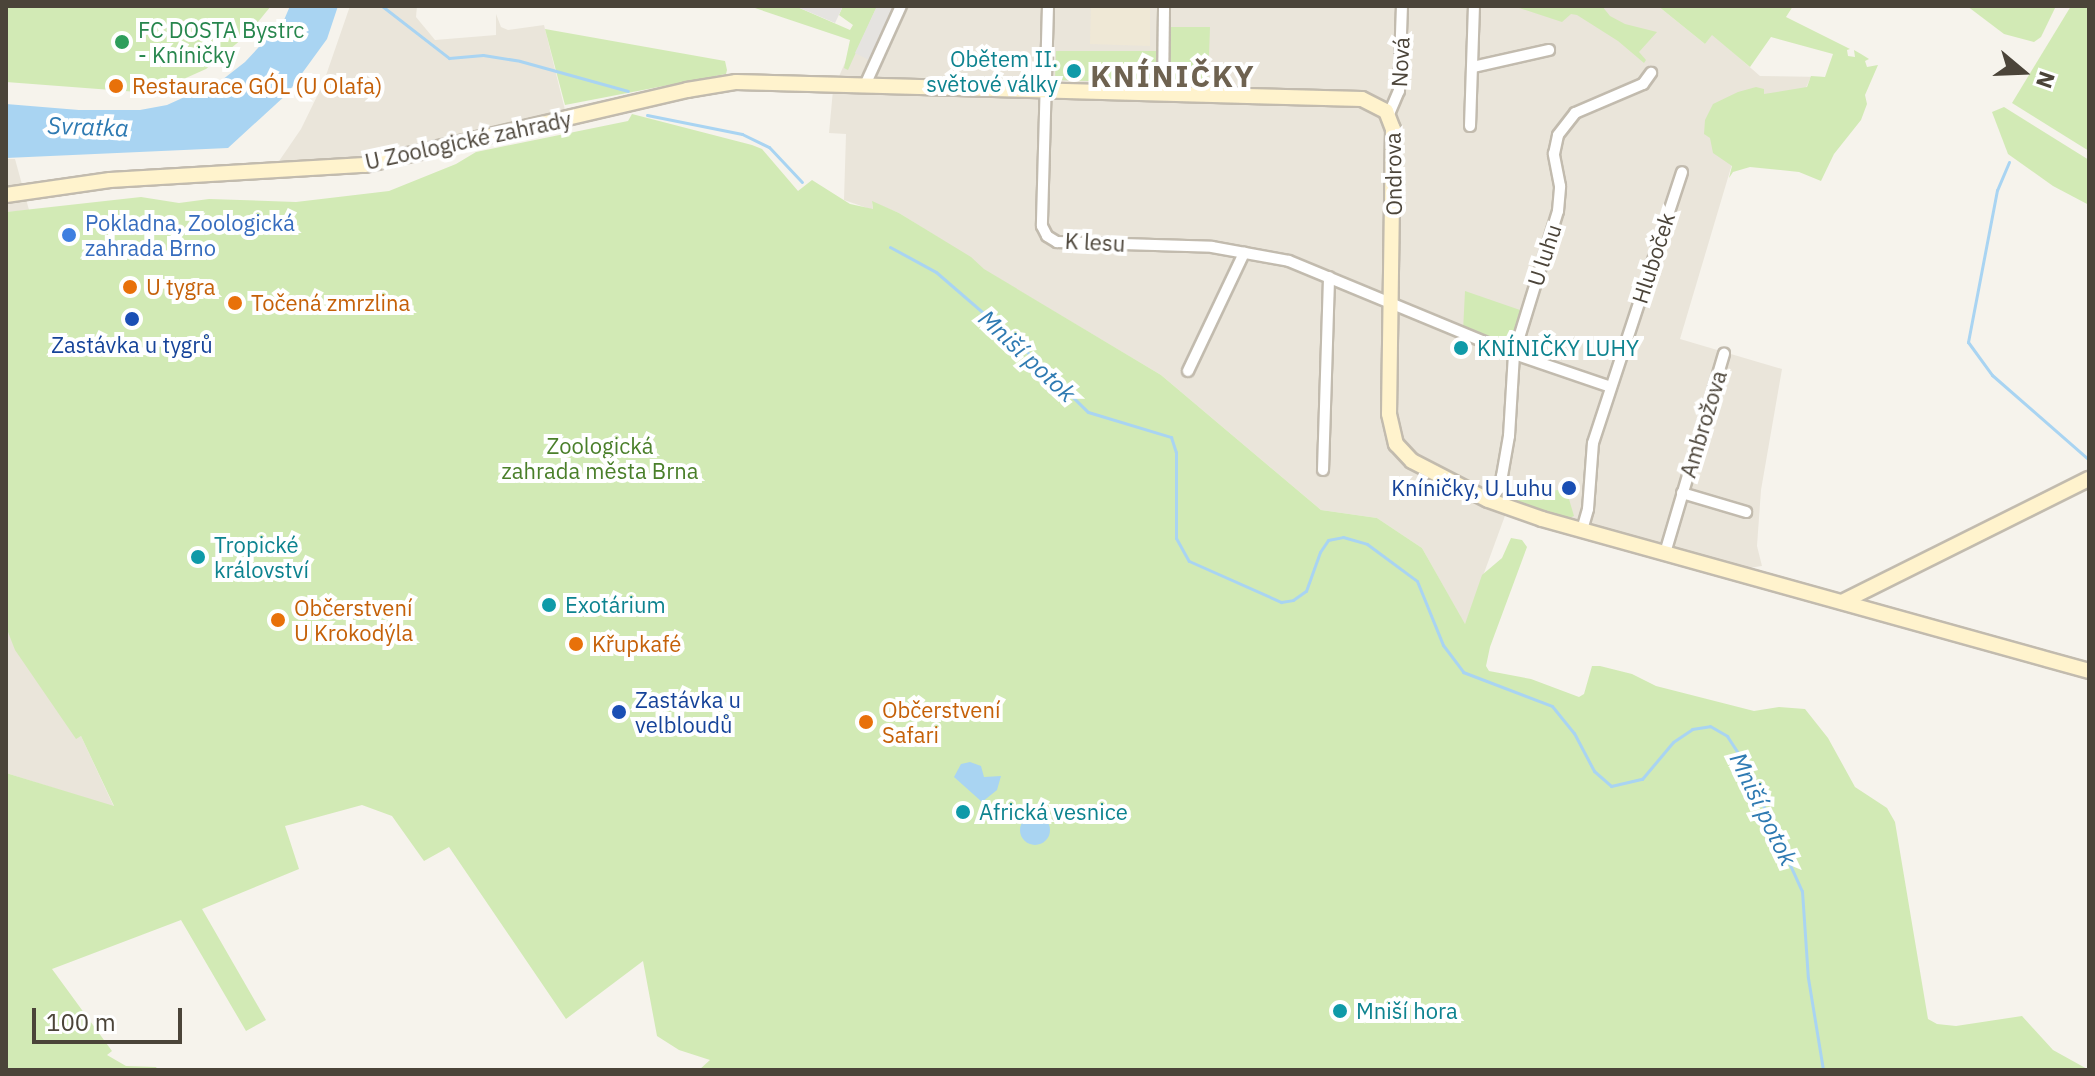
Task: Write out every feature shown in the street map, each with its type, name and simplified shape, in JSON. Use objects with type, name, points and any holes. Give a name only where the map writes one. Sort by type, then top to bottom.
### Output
[{"type":"street","points":[[866,83],[901,6]]},
{"type":"street","name":"K lesu","points":[[1048,6],[1042,226],[1047,236],[1057,242],[1212,247],[1289,261],[1514,354],[1611,387]]},
{"type":"street","points":[[1163,91],[1164,6]]},
{"type":"street","name":"Nová","points":[[1389,114],[1399,91],[1402,6]]},
{"type":"street","points":[[1470,126],[1474,6]]},
{"type":"street","points":[[1473,67],[1549,50]]},
{"type":"street","name":"U luhu","points":[[1488,500],[1500,488],[1509,436],[1514,354],[1558,211],[1560,186],[1554,154],[1558,135],[1575,113],[1643,84],[1651,73]]},
{"type":"street","name":"Ondrova","points":[[736,82],[1351,97],[1377,104],[1389,114],[1395,157],[1388,403],[1396,444],[1423,469],[1488,500],[1582,530],[2089,671]]},
{"type":"street","name":"U Zoologické zahrady","points":[[6,195],[110,180],[365,165],[687,90],[736,82]]},
{"type":"street","name":"Hluboček","points":[[1582,530],[1588,509],[1593,443],[1682,172]]},
{"type":"street","points":[[1188,371],[1244,253]]},
{"type":"street","points":[[1323,470],[1329,277]]},
{"type":"street","name":"Ambrožova","points":[[1665,553],[1724,354]]},
{"type":"street","points":[[1842,602],[2089,479]]},
{"type":"street","name":"Ambrožova","points":[[1682,493],[1746,512]]},
{"type":"shaded area","points":[[350,6],[417,6],[416,17],[435,40],[496,35],[496,14],[501,27],[508,30],[544,25],[565,110],[415,151],[275,167],[301,129],[323,84]]},
{"type":"shaded area","points":[[795,6],[843,6],[835,23]]},
{"type":"shaded area","points":[[870,6],[1658,6],[1705,44],[1712,34],[1760,76],[1824,77],[1810,79],[1798,105],[1762,120],[1735,154],[1680,339],[1782,369],[1761,490],[1757,546],[1762,566],[1748,568],[1565,520],[1510,502],[1465,625],[1422,548],[1377,518],[1321,510],[1161,375],[983,269],[971,258],[899,213],[872,202],[873,210],[844,200],[846,134],[829,133],[833,90]]},
{"type":"shaded area","points":[[877,6],[894,6],[869,60],[855,53]]},
{"type":"shaded area","points":[[1091,6],[1150,6],[1150,46],[1090,44]]},
{"type":"shaded area","points":[[6,159],[15,159],[29,210],[6,212]]},
{"type":"shaded area","points":[[6,627],[16,650],[76,738],[81,736],[114,807],[6,773]]},
{"type":"green space","name":"FC DOSTA Bystrc - Kníničky","points":[[6,6],[271,6],[248,34],[206,69],[168,86],[138,92],[6,82]]},
{"type":"green space","points":[[749,6],[795,6],[850,30],[853,25],[839,15],[843,6],[877,6],[848,70],[844,68],[850,40]]},
{"type":"green space","points":[[1513,6],[1602,6],[1610,16],[1625,24],[1657,32],[1639,52],[1646,60],[1644,63],[1618,41],[1577,15],[1571,14],[1562,22]]},
{"type":"green space","points":[[1658,6],[1793,6],[1786,17],[1850,49],[1847,50],[1848,56],[1855,57],[1854,50],[1861,54],[1869,59],[1865,61],[1867,67],[1878,65],[1865,95],[1867,104],[1861,120],[1834,154],[1821,181],[1799,172],[1750,167],[1733,172],[1729,178],[1732,166],[1713,153],[1710,138],[1704,134],[1705,120],[1713,104],[1738,92],[1756,87],[1764,89],[1764,94],[1807,87],[1811,76],[1825,77],[1833,54],[1771,37],[1750,67],[1712,35],[1705,44]]},
{"type":"green space","points":[[1967,6],[2056,6],[2041,37],[2034,42],[2004,34]]},
{"type":"green space","points":[[2071,6],[2089,6],[2089,151],[2012,103]]},
{"type":"green space","points":[[1170,27],[1210,27],[1208,84],[1169,83]]},
{"type":"green space","points":[[545,29],[725,61],[727,70],[726,74],[565,105]]},
{"type":"green space","points":[[1056,51],[1157,51],[1156,83],[1055,80]]},
{"type":"green space","points":[[2004,107],[2089,160],[2089,205],[2053,186],[2008,154],[1992,112]]},
{"type":"green space","name":"Zoologická zahrada města Brna","points":[[632,114],[762,149],[798,191],[812,180],[850,204],[873,209],[872,201],[899,213],[971,257],[984,269],[1161,375],[1321,510],[1377,518],[1422,548],[1465,624],[1482,575],[1502,558],[1511,538],[1522,540],[1527,547],[1490,647],[1486,666],[1489,671],[1531,679],[1579,697],[1584,694],[1592,666],[1600,666],[1632,674],[1656,686],[1754,711],[1779,707],[1805,709],[1828,738],[1855,787],[1887,808],[1895,822],[1928,1019],[1937,1024],[1956,1026],[2022,1016],[2053,1050],[2089,1070],[699,1070],[710,1060],[679,1050],[657,1036],[643,961],[566,1019],[449,847],[424,861],[392,816],[362,805],[285,826],[299,869],[202,909],[266,1020],[246,1031],[181,920],[52,969],[112,1051],[107,1055],[126,1066],[156,1067],[158,1070],[6,1070],[6,773],[114,806],[81,736],[76,739],[15,650],[6,627],[6,212],[141,197],[179,203],[209,199],[296,202],[389,191],[456,164],[476,152],[628,121]]},
{"type":"green space","points":[[1465,291],[1520,310],[1511,348],[1463,331]]},
{"type":"green space","points":[[1566,489],[1574,516],[1565,520],[1510,502],[1515,495]]},
{"type":"water","name":"Svratka","points":[[290,6],[338,6],[327,39],[287,94],[228,148],[6,158],[6,104],[79,110],[140,110],[167,105],[222,80],[245,62],[284,20]]},
{"type":"water","points":[[970,762],[981,766],[984,777],[1001,776],[997,790],[982,802],[954,777],[961,764]]},
{"type":"water","points":[[1035,815],[1046,819],[1050,830],[1046,841],[1035,845],[1024,841],[1020,830],[1024,819]]},
{"type":"waterway","name":"Mniší potok","points":[[382,6],[449,58],[483,55],[520,61],[628,91]]},
{"type":"waterway","name":"Mniší potok","points":[[647,115],[742,134],[769,147],[802,182]]},
{"type":"waterway","points":[[2009,162],[1997,190],[1968,342],[1992,375],[2089,460]]},
{"type":"waterway","name":"Mniší potok","points":[[890,247],[936,272],[1018,343],[1088,412],[1171,437],[1176,452],[1176,538],[1189,561],[1281,602],[1293,600],[1306,591],[1320,552],[1328,540],[1343,537],[1367,544],[1417,581],[1443,645],[1463,672],[1552,706],[1574,733],[1594,771],[1611,786],[1642,779],[1673,742],[1692,729],[1710,726],[1727,736],[1742,759],[1802,891],[1808,978],[1823,1070]]},
{"type":"place","name":"FC DOSTA Bystrc - Kníničky","points":[[122,42]]},
{"type":"place","name":"Obětem II. světové války","points":[[1074,71]]},
{"type":"place","name":"Restaurace GÓL (U Olafa)","points":[[116,86]]},
{"type":"place","name":"Pokladna, Zoologická zahrada Brno","points":[[69,235]]},
{"type":"place","name":"U tygra","points":[[130,287]]},
{"type":"place","name":"Točená zmrzlina","points":[[235,303]]},
{"type":"place","name":"Zastávka u tygrů","points":[[132,319]]},
{"type":"place","name":"KNÍNIČKY LUHY","points":[[1461,348]]},
{"type":"place","name":"Kníničky, U Luhu","points":[[1569,488]]},
{"type":"place","name":"Tropické království","points":[[198,557]]},
{"type":"place","name":"Exotárium","points":[[549,605]]},
{"type":"place","name":"Občerstvení U Krokodýla","points":[[278,620]]},
{"type":"place","name":"Křupkafé","points":[[576,644]]},
{"type":"place","name":"Zastávka u velbloudů","points":[[619,712]]},
{"type":"place","name":"Občerstvení Safari","points":[[866,722]]},
{"type":"place","name":"Africká vesnice","points":[[963,812]]},
{"type":"place","name":"Mniší hora","points":[[1340,1011]]},
{"type":"district","name":"KNÍNIČKY","points":[[1173,76]]}]
